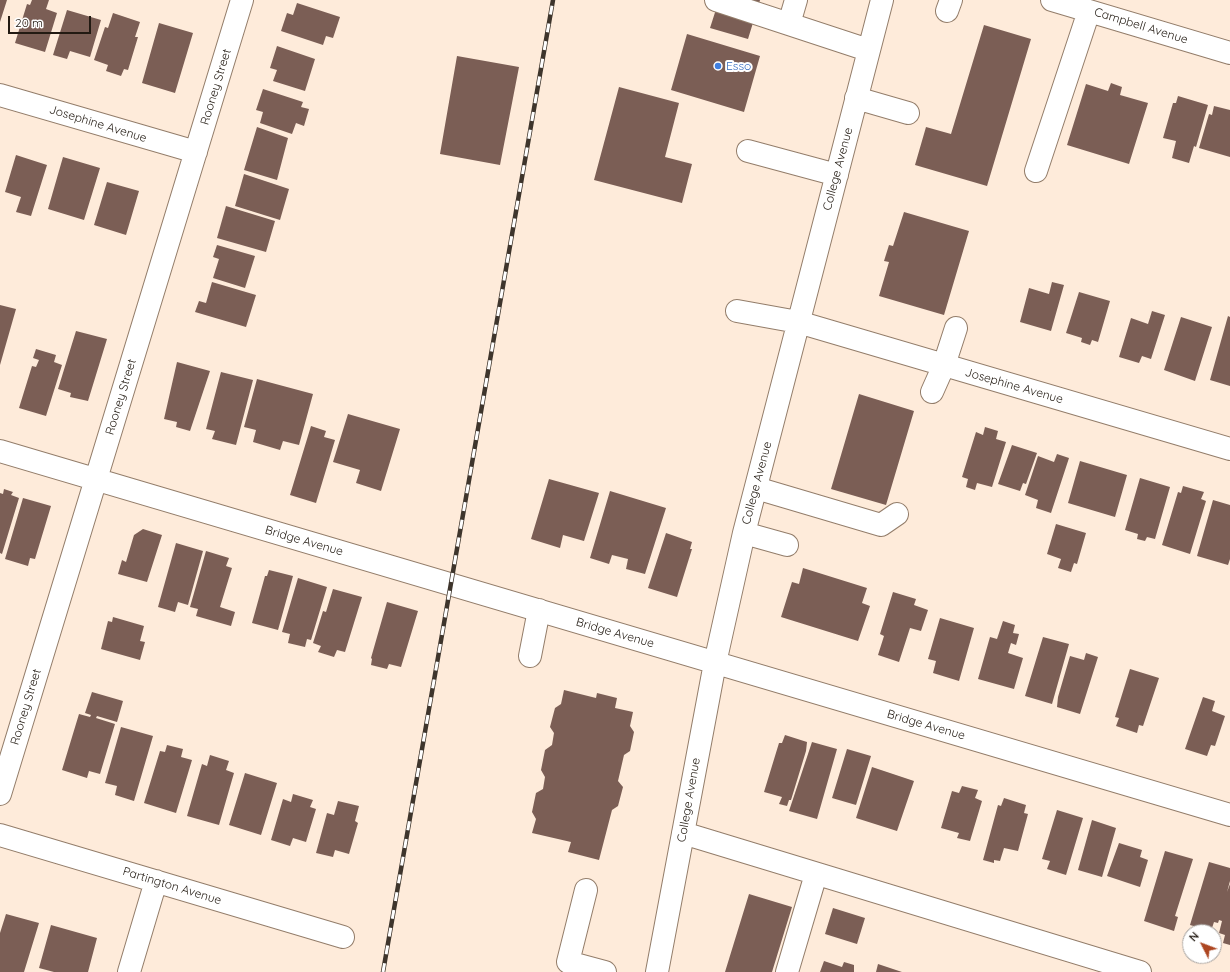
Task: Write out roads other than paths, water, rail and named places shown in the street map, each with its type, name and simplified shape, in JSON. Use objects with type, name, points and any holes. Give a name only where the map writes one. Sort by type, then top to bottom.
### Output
[{"type":"street","name":"Rooney Street","points":[[0,794],[242,0]]},
{"type":"street","points":[[716,0],[868,50]]},
{"type":"street","points":[[789,24],[796,0]]},
{"type":"street","name":"College Avenue","points":[[657,972],[715,662],[744,533],[882,0]]},
{"type":"street","name":"Campbell Avenue","points":[[1052,0],[1230,53]]},
{"type":"street","points":[[1036,171],[1089,11]]},
{"type":"street","name":"Josephine Avenue","points":[[0,95],[196,152]]},
{"type":"street","points":[[856,98],[908,113]]},
{"type":"street","points":[[748,151],[837,175]]},
{"type":"street","name":"Josephine Avenue","points":[[737,311],[798,322],[1230,449]]},
{"type":"street","points":[[932,392],[944,365],[956,328]]},
{"type":"street","name":"Bridge Avenue","points":[[0,451],[1230,815]]},
{"type":"street","points":[[756,488],[881,525],[897,514]]},
{"type":"street","points":[[744,533],[787,545]]},
{"type":"street","points":[[530,656],[539,610]]},
{"type":"street","points":[[683,833],[1140,972]]},
{"type":"street","name":"Partington Avenue","points":[[0,835],[343,937]]},
{"type":"street","points":[[787,972],[816,874]]},
{"type":"street","points":[[129,972],[156,881]]},
{"type":"street","points":[[586,890],[568,962],[605,972]]},
{"type":"railway","points":[[383,972],[553,0]]},
{"type":"place","name":"Esso","points":[[718,66]]}]
